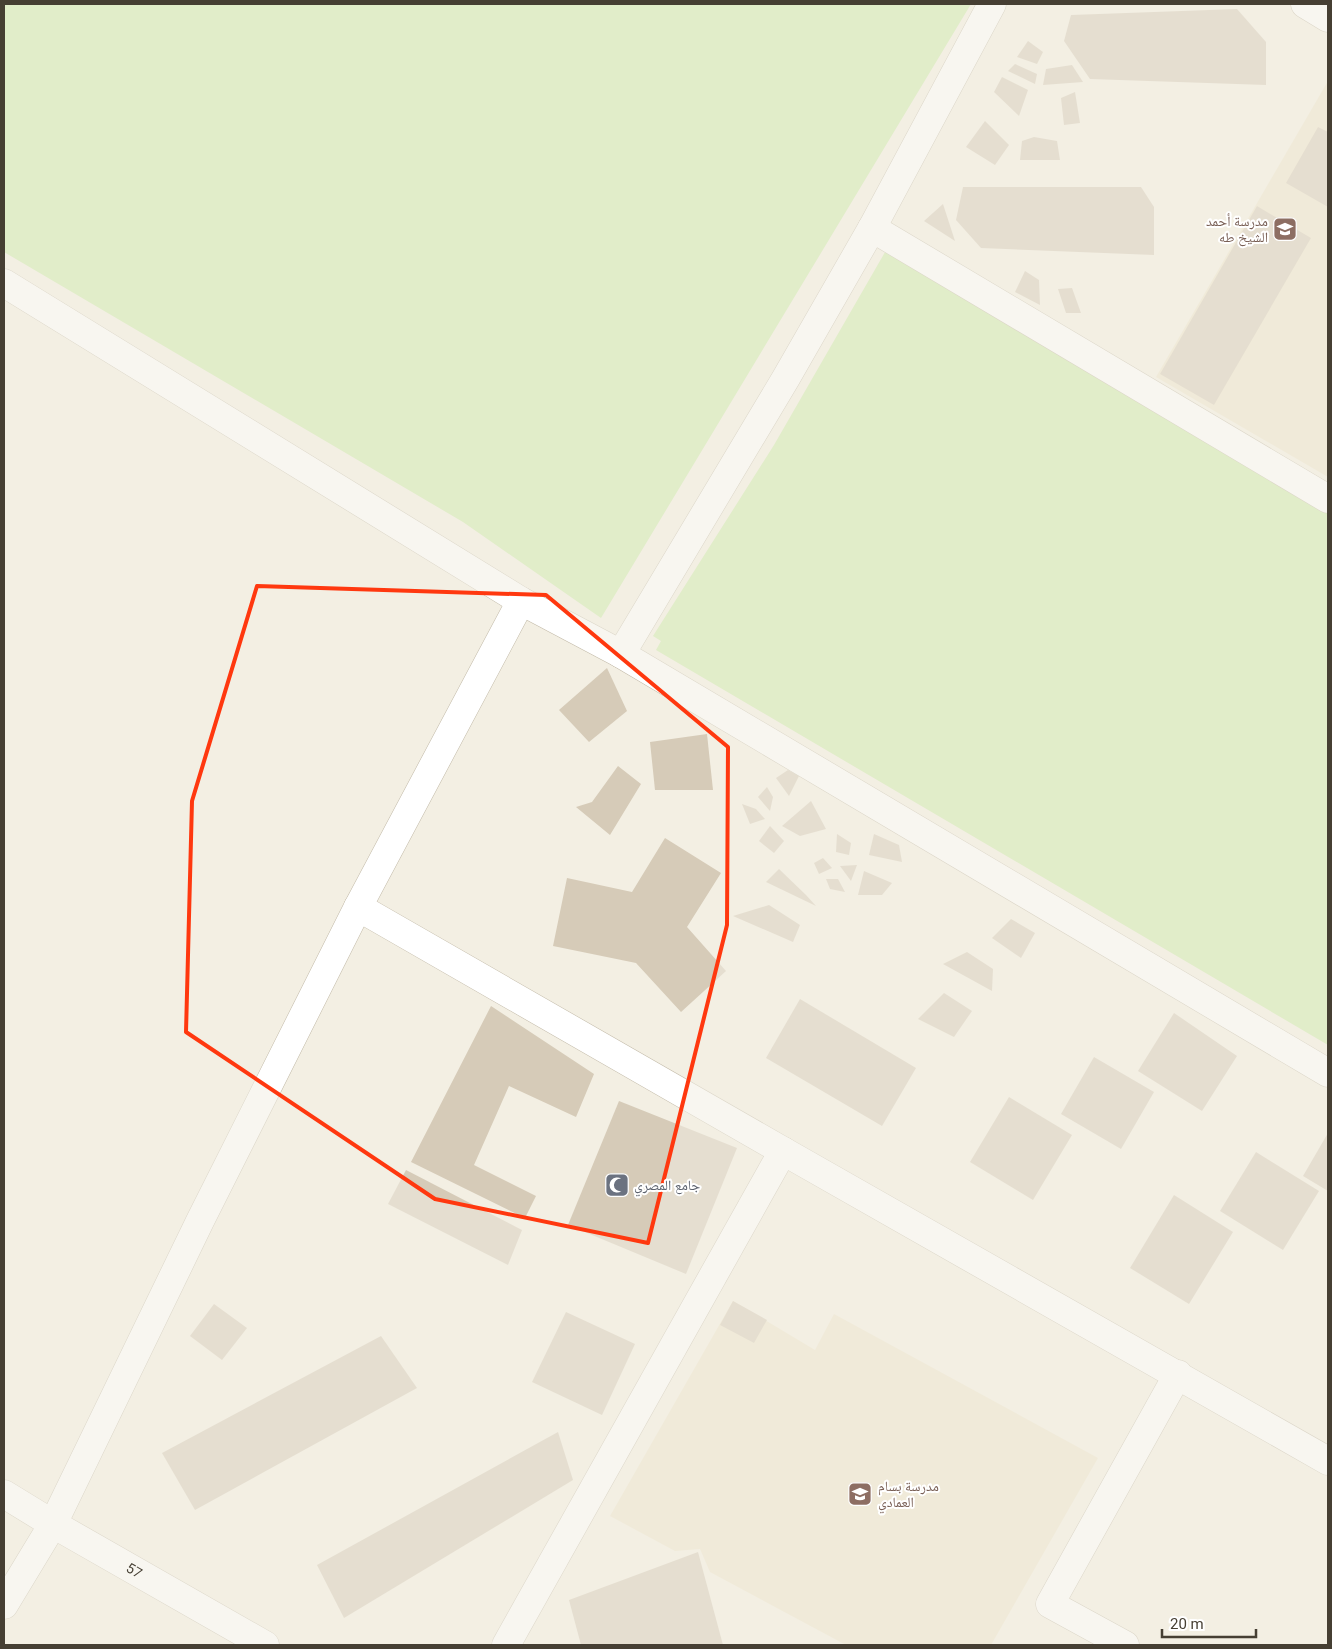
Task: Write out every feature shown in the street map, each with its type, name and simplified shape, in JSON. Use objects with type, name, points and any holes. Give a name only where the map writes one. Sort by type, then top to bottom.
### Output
[{"type":"street","points":[[621,654],[786,378],[872,228],[992,4]]},
{"type":"street","points":[[1305,4],[1328,18]]},
{"type":"street","points":[[872,228],[1328,500]]},
{"type":"street","points":[[4,283],[521,601],[621,654],[1328,1074]]},
{"type":"street","points":[[4,1605],[53,1524],[200,1221],[358,907],[521,601]]},
{"type":"street","points":[[358,907],[783,1151],[1178,1374],[1328,1462]]},
{"type":"street","points":[[506,1645],[783,1151]]},
{"type":"street","points":[[1125,1645],[1050,1604],[1178,1374]]},
{"type":"street","name":"57","points":[[4,1494],[265,1645]]},
{"type":"highlighted area","points":[[257,586],[546,595],[728,747],[727,925],[648,1243],[435,1199],[186,1032],[192,801]]},
{"type":"shaded area","name":"مدرسة أحمد الشيخ طه","points":[[1328,81],[1328,477],[1156,377]]},
{"type":"shaded area","points":[[733,1301],[815,1350],[834,1314],[1098,1458],[991,1645],[846,1645],[710,1572],[700,1549],[675,1551],[610,1516]]},
{"type":"green space","points":[[4,4],[971,4],[601,618],[463,522],[4,252]]},
{"type":"green space","points":[[892,240],[1328,504],[1328,1045],[656,650],[661,641],[653,636],[774,445]]},
{"type":"building","points":[[1237,9],[1266,42],[1266,85],[1090,79],[1064,41],[1071,15]]},
{"type":"building","points":[[1028,41],[1043,52],[1037,64],[1017,57]]},
{"type":"building","points":[[1015,64],[1037,74],[1035,84],[1008,71]]},
{"type":"building","points":[[1072,65],[1083,82],[1043,85],[1046,69]]},
{"type":"building","points":[[1002,77],[1028,90],[1019,116],[994,92]]},
{"type":"building","points":[[1075,92],[1080,123],[1064,125],[1061,98]]},
{"type":"building","points":[[985,121],[1009,145],[995,165],[966,147]]},
{"type":"building","points":[[1318,127],[1328,132],[1328,207],[1286,183]]},
{"type":"building","points":[[1034,137],[1057,141],[1060,160],[1020,160],[1022,141]]},
{"type":"building","points":[[963,187],[1141,187],[1154,207],[1154,255],[981,248],[956,220]]},
{"type":"building","points":[[943,204],[955,241],[924,221]]},
{"type":"building","points":[[1257,206],[1311,238],[1214,405],[1160,374]]},
{"type":"building","points":[[1025,271],[1039,280],[1040,305],[1015,292]]},
{"type":"building","points":[[1072,288],[1081,313],[1066,313],[1058,289]]},
{"type":"building","points":[[607,668],[627,711],[589,742],[559,710]]},
{"type":"building","points":[[707,734],[713,790],[655,790],[650,742]]},
{"type":"building","points":[[618,766],[641,784],[610,835],[576,807],[592,802]]},
{"type":"building","points":[[788,770],[799,776],[789,796],[776,778]]},
{"type":"building","points":[[767,787],[773,797],[770,811],[758,797]]},
{"type":"building","points":[[811,801],[826,829],[800,836],[782,826]]},
{"type":"building","points":[[742,804],[756,809],[765,819],[750,824]]},
{"type":"building","points":[[770,826],[784,841],[774,853],[759,841]]},
{"type":"building","points":[[837,834],[851,843],[849,855],[836,852]]},
{"type":"building","points":[[874,834],[899,845],[902,862],[869,855]]},
{"type":"building","points":[[665,838],[721,873],[687,927],[726,971],[681,1012],[636,963],[553,946],[567,878],[632,892]]},
{"type":"building","points":[[823,858],[832,868],[819,874],[814,863]]},
{"type":"building","points":[[857,865],[851,881],[840,866]]},
{"type":"building","points":[[779,869],[806,895],[816,906],[766,882]]},
{"type":"building","points":[[864,871],[892,883],[882,895],[858,895]]},
{"type":"building","points":[[826,879],[838,879],[845,892],[830,889]]},
{"type":"building","points":[[769,905],[800,925],[793,942],[733,916]]},
{"type":"building","points":[[1011,919],[1035,933],[1021,958],[992,938]]},
{"type":"building","points":[[967,952],[993,969],[992,991],[943,964]]},
{"type":"building","points":[[944,993],[972,1011],[954,1037],[918,1019]]},
{"type":"building","points":[[800,999],[916,1068],[882,1126],[766,1058]]},
{"type":"building","points":[[491,1006],[594,1074],[576,1117],[509,1086],[474,1165],[536,1196],[525,1218],[411,1162]]},
{"type":"building","points":[[1174,1013],[1237,1056],[1202,1111],[1138,1071]]},
{"type":"building","points":[[1094,1057],[1154,1092],[1121,1149],[1061,1114]]},
{"type":"building","points":[[1009,1097],[1072,1135],[1033,1200],[970,1162]]},
{"type":"building","points":[[619,1101],[737,1148],[686,1274],[568,1225]]},
{"type":"building","points":[[1328,1133],[1328,1191],[1303,1176]]},
{"type":"building","points":[[1256,1152],[1319,1191],[1283,1250],[1220,1211]]},
{"type":"building","points":[[406,1170],[522,1230],[508,1265],[388,1204]]},
{"type":"building","points":[[1174,1195],[1233,1232],[1189,1304],[1130,1268]]},
{"type":"building","points":[[733,1301],[767,1320],[754,1343],[720,1325]]},
{"type":"building","points":[[214,1304],[247,1328],[222,1360],[190,1336]]},
{"type":"building","points":[[566,1312],[635,1344],[602,1415],[532,1382]]},
{"type":"building","points":[[381,1336],[417,1388],[195,1510],[162,1453]]},
{"type":"building","points":[[558,1432],[573,1480],[344,1618],[317,1565]]},
{"type":"building","points":[[698,1552],[723,1645],[581,1645],[569,1600]]},
{"type":"place","name":"مدرسة أحمد الشيخ طه","points":[[1285,229]]},
{"type":"place","name":"جامع المصري","points":[[617,1185]]},
{"type":"place","name":"مدرسة بسام العمادي","points":[[860,1494]]}]
